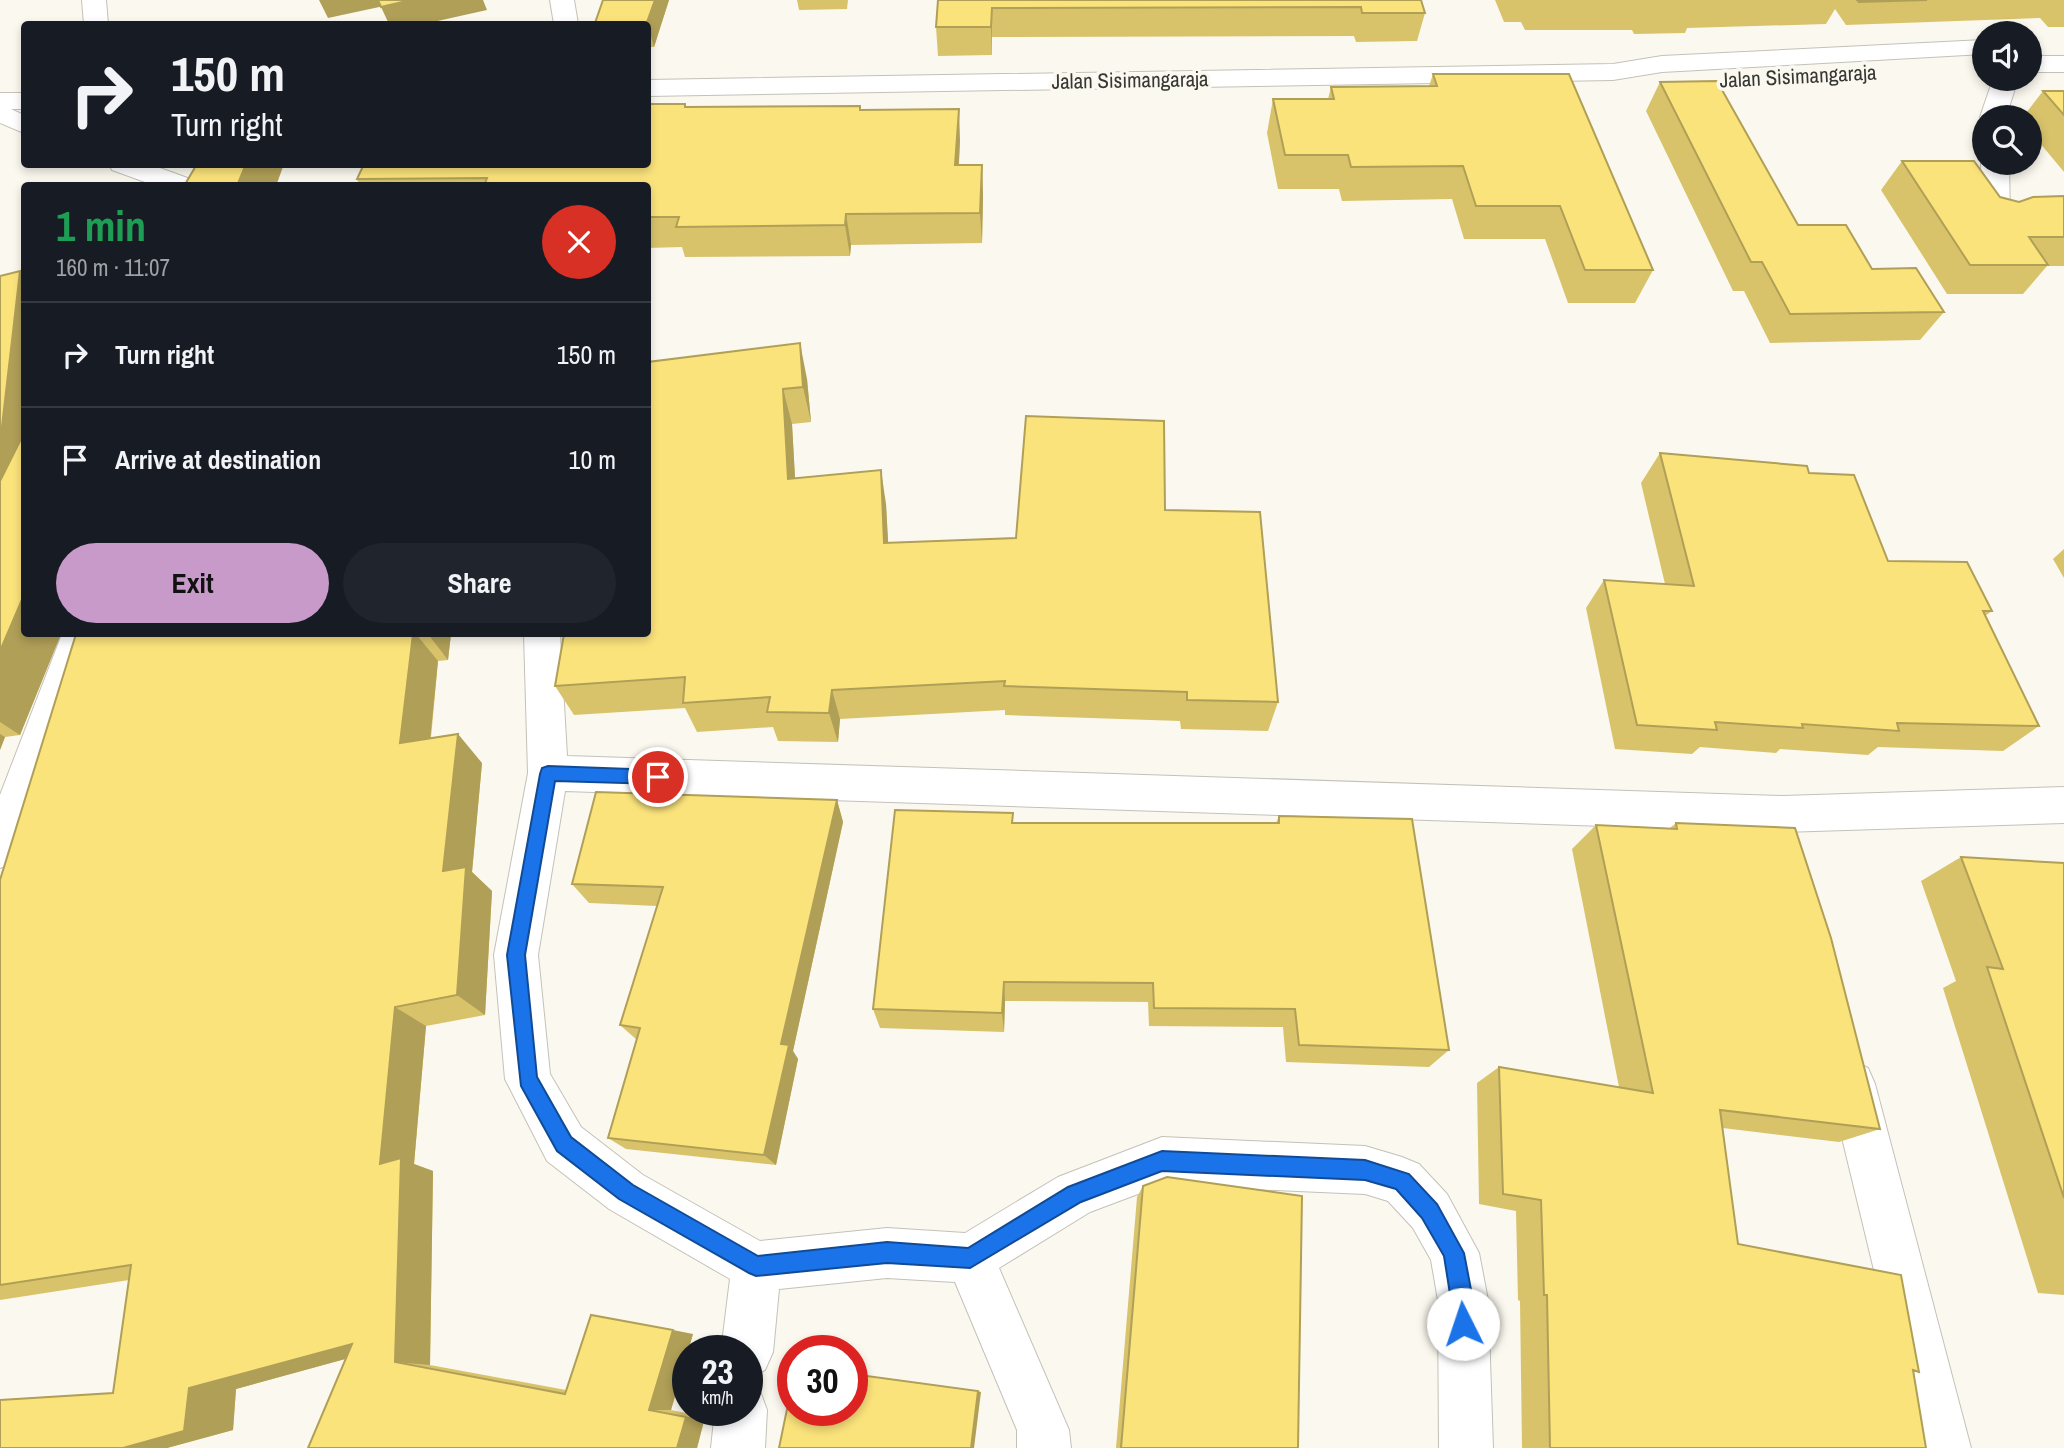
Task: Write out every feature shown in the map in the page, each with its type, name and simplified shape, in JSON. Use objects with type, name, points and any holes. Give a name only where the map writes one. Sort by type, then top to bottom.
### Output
[{"type":"main road","points":[[94,0],[96,21]]},
{"type":"main road","points":[[562,0],[566,21]]},
{"type":"main road","points":[[2042,46],[2064,45]]},
{"type":"main road","name":"Jalan Sisimangaraja","points":[[651,88],[1613,72],[1662,64],[1972,48]]},
{"type":"main road","points":[[2042,64],[2064,64]]},
{"type":"main road","name":"Jalan Sisimangaraja","points":[[1613,72],[1668,83],[1972,67]]},
{"type":"main road","points":[[0,101],[21,101]]},
{"type":"main road","points":[[0,112],[21,123]]},
{"type":"main road","points":[[133,168],[172,182]]},
{"type":"main road","points":[[1995,175],[1996,219]]},
{"type":"main road","points":[[1,841],[79,637]]},
{"type":"main road","points":[[542,637],[548,774],[516,955],[528,1079],[564,1144],[626,1192],[756,1266],[887,1253],[970,1258],[1075,1194],[1162,1161],[1365,1170],[1402,1181],[1430,1211],[1454,1253],[1463,1300],[1466,1448]]},
{"type":"main road","points":[[548,774],[1789,835],[2064,805]]},
{"type":"main road","points":[[1842,1044],[1944,1448]]},
{"type":"main road","points":[[970,1258],[1042,1430],[1044,1448]]},
{"type":"main road","points":[[749,1335],[756,1266]]},
{"type":"main road","points":[[737,1448],[739,1426]]},
{"type":"building","points":[[378,0],[411,0],[381,7]]},
{"type":"building","points":[[603,0],[655,0],[647,21],[596,21]]},
{"type":"building","points":[[938,0],[1421,0],[1425,13],[1362,13],[1361,7],[992,8],[991,27],[936,27]]},
{"type":"building","points":[[1857,0],[1927,0],[1859,2]]},
{"type":"building","points":[[1433,74],[1569,74],[1653,270],[1585,270],[1560,206],[1476,206],[1463,166],[1351,167],[1348,155],[1285,155],[1273,99],[1334,99],[1331,87],[1437,86]]},
{"type":"building","points":[[1717,81],[1798,225],[1846,225],[1872,269],[1916,268],[1944,312],[1790,314],[1762,262],[1751,262],[1660,82]]},
{"type":"building","points":[[2043,91],[2064,91],[2064,115]]},
{"type":"building","points":[[651,104],[685,104],[685,107],[860,106],[860,110],[959,109],[955,165],[982,165],[980,213],[846,214],[845,225],[676,227],[679,217],[651,217],[651,182],[486,182],[487,178],[357,179],[362,168],[651,168]]},
{"type":"building","points":[[1902,161],[1972,161],[1972,175],[1984,175],[2000,197],[2019,202],[2033,197],[2064,196],[2064,237],[2029,237],[2048,265],[1970,265]]},
{"type":"building","points":[[195,168],[244,168],[239,182],[186,182]]},
{"type":"building","points":[[20,271],[0,444],[0,276]]},
{"type":"building","points":[[800,343],[803,387],[783,389],[788,479],[881,470],[884,543],[1016,538],[1026,416],[1164,421],[1165,510],[1260,512],[1278,702],[1187,700],[1187,692],[1004,686],[1005,681],[832,690],[829,713],[767,712],[770,697],[683,703],[685,677],[555,686],[563,637],[651,637],[651,362]]},
{"type":"building","points":[[21,439],[21,602],[0,651],[0,481]]},
{"type":"building","points":[[1660,453],[1807,466],[1809,473],[1854,475],[1888,561],[1967,562],[1992,611],[1983,611],[2039,726],[1897,723],[1899,731],[1802,724],[1803,728],[1715,722],[1717,730],[1637,725],[1604,580],[1694,586]]},
{"type":"building","points":[[75,637],[413,637],[400,743],[458,734],[443,871],[466,867],[457,995],[395,1007],[380,1164],[401,1158],[395,1362],[565,1394],[591,1315],[673,1330],[649,1410],[672,1414],[672,1426],[683,1426],[677,1448],[308,1448],[352,1344],[189,1388],[184,1431],[123,1448],[0,1448],[0,1400],[113,1393],[131,1265],[0,1285],[0,880]]},
{"type":"building","points":[[596,792],[837,800],[781,1044],[789,1045],[764,1155],[608,1138],[640,1028],[620,1025],[663,887],[572,884]]},
{"type":"building","points":[[895,810],[1013,813],[1012,823],[1279,823],[1279,816],[1412,819],[1449,1050],[1299,1045],[1295,1009],[1154,1008],[1153,983],[1004,982],[1002,1013],[873,1009]]},
{"type":"building","points":[[1676,823],[1795,828],[1831,938],[1880,1129],[1720,1110],[1738,1244],[1901,1275],[1919,1372],[1913,1370],[1926,1448],[1550,1448],[1547,1295],[1544,1295],[1541,1200],[1503,1194],[1499,1067],[1653,1093],[1596,825],[1677,829]]},
{"type":"building","points":[[1961,857],[2064,863],[2064,1198],[1987,967],[2003,969]]},
{"type":"building","points":[[1167,1177],[1302,1196],[1298,1448],[1121,1448],[1143,1186]]},
{"type":"building","points":[[868,1376],[978,1391],[971,1448],[779,1448],[784,1426],[868,1426]]},
{"type":"route","points":[[658,777],[548,774],[516,955],[528,1079],[564,1144],[626,1192],[756,1266],[887,1253],[970,1258],[1075,1194],[1162,1161],[1365,1170],[1402,1181],[1430,1211],[1454,1253],[1463,1300],[1463,1324]]}]
